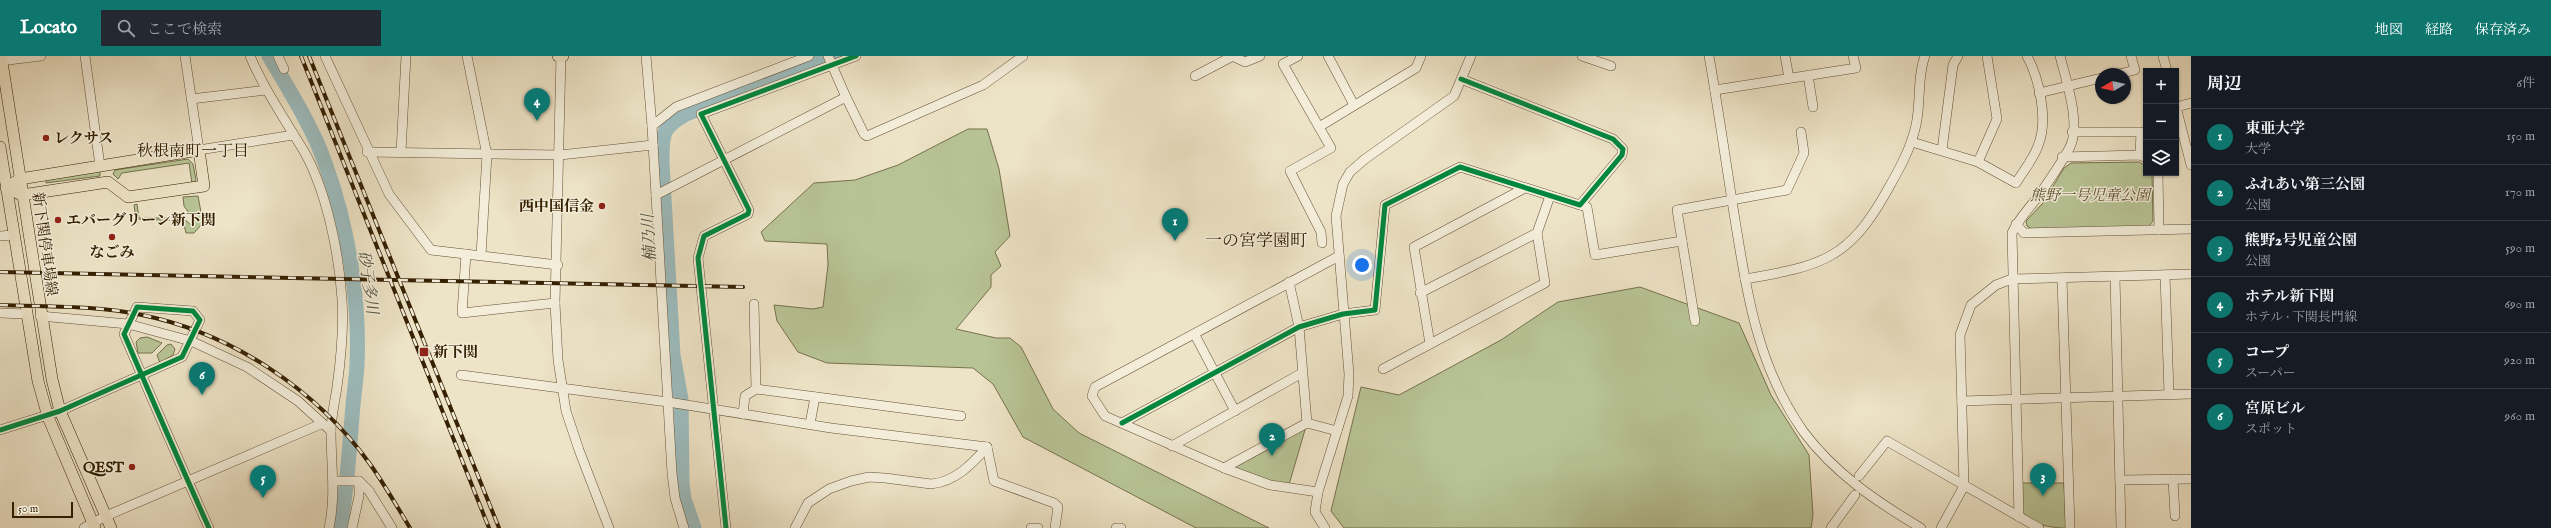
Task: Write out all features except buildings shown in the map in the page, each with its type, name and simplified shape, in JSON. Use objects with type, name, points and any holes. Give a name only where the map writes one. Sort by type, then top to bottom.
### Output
[{"type":"main road","points":[[1,59],[20,179],[104,165],[199,150],[204,186],[128,197],[108,182],[104,165]]},
{"type":"main road","points":[[0,147],[6,188],[22,195],[108,182]]},
{"type":"main road","name":"新下関停車場線","points":[[91,527],[48,417],[38,381],[6,188],[20,179],[40,316],[60,411],[111,528]]},
{"type":"street","points":[[1,59],[41,56]]},
{"type":"street","points":[[85,56],[104,165]]},
{"type":"street","points":[[185,56],[199,150],[293,135]]},
{"type":"street","points":[[250,56],[266,90],[310,165],[327,213],[342,299],[342,355],[331,431],[335,481],[332,513],[328,528]]},
{"type":"street","points":[[278,56],[284,69]]},
{"type":"street","points":[[325,56],[367,152],[389,194],[431,250],[558,265]]},
{"type":"street","points":[[401,152],[406,56]]},
{"type":"street","points":[[467,56],[487,155],[481,255]]},
{"type":"street","points":[[562,56],[558,265],[555,303],[558,360],[566,411],[579,450],[609,528]]},
{"type":"street","points":[[646,56],[652,126],[675,498],[684,528]]},
{"type":"street","points":[[652,126],[676,107],[809,56]]},
{"type":"street","points":[[726,528],[712,410],[698,258],[704,236],[748,214],[749,210],[701,114],[830,60],[856,56]]},
{"type":"street","points":[[830,60],[864,134],[867,136],[983,85],[1024,56]]},
{"type":"street","points":[[1195,76],[1233,56],[1245,62],[1260,56]]},
{"type":"street","points":[[1298,56],[1284,64],[1331,148],[1290,171],[1320,232],[1322,243]]},
{"type":"street","points":[[1328,56],[1354,105]]},
{"type":"street","points":[[1319,127],[1416,68],[1421,56]]},
{"type":"street","points":[[1325,528],[1315,512],[1318,492],[1348,396],[1349,374],[1336,216],[1342,184],[1350,172],[1365,159],[1454,96],[1470,58],[1460,56]]},
{"type":"street","points":[[1582,56],[1611,66]]},
{"type":"street","points":[[1709,56],[1755,332],[1767,366],[1780,395],[1804,432],[1835,467],[1862,490],[1921,528]]},
{"type":"street","points":[[1785,56],[1789,78]]},
{"type":"street","points":[[1715,90],[1856,68],[1853,56]]},
{"type":"street","points":[[1745,279],[1812,266],[1843,249],[1866,226],[1876,212],[1912,142],[1920,102],[1925,56]]},
{"type":"street","points":[[1942,150],[1953,65],[1958,56]]},
{"type":"street","points":[[1978,162],[1997,119],[1987,56]]},
{"type":"street","points":[[1912,142],[1978,162],[2016,183],[2039,143],[2043,130],[2039,93],[2027,56]]},
{"type":"street","points":[[2019,517],[2012,233],[2016,224],[2042,191],[2062,157],[2069,149],[2072,132],[2072,106],[2060,56]]},
{"type":"street","points":[[2131,56],[2135,70],[2131,71]]},
{"type":"street","points":[[2163,56],[2166,68]]},
{"type":"street","points":[[1808,75],[1813,107]]},
{"type":"street","points":[[1461,78],[1619,144],[1623,149],[1619,160],[1580,204]]},
{"type":"street","points":[[2039,93],[2095,80]]},
{"type":"street","points":[[191,99],[266,90]]},
{"type":"street","points":[[656,196],[846,97]]},
{"type":"street","points":[[2179,106],[2191,103]]},
{"type":"street","points":[[2179,124],[2191,165]]},
{"type":"street","points":[[1695,321],[1677,210],[1787,190],[1804,153],[1801,132]]},
{"type":"street","points":[[2062,157],[2143,156],[2141,132],[2072,132]]},
{"type":"street","points":[[367,152],[560,156],[653,145]]},
{"type":"street","points":[[1122,423],[1299,327],[1343,314],[1375,310],[1385,205],[1460,168],[1587,207],[1595,255],[1682,241]]},
{"type":"street","points":[[2158,176],[2159,230]]},
{"type":"street","points":[[1430,344],[1420,293],[1414,247],[1523,188]]},
{"type":"street","points":[[1383,369],[1545,282],[1537,233],[1550,196]]},
{"type":"street","points":[[2016,224],[2024,234],[2191,229]]},
{"type":"street","points":[[1420,293],[1537,233]]},
{"type":"street","points":[[0,236],[13,235]]},
{"type":"street","points":[[466,254],[462,313],[555,303]]},
{"type":"street","points":[[1318,492],[1270,485],[1224,468],[1172,446],[1105,416],[1092,396],[1095,387],[1339,256]]},
{"type":"street","points":[[1941,528],[1964,486],[1960,335],[1965,317],[1971,305],[1982,294],[1996,284],[2012,279],[2191,274]]},
{"type":"street","points":[[2165,275],[2169,394]]},
{"type":"street","points":[[2115,277],[2121,528]]},
{"type":"street","points":[[2062,278],[2070,528]]},
{"type":"street","points":[[1289,282],[1299,327],[1307,423]]},
{"type":"street","points":[[754,304],[756,390]]},
{"type":"street","points":[[0,430],[48,417],[60,411],[142,375],[182,357],[200,320],[193,311],[138,307],[124,334],[142,375],[188,482],[209,528]]},
{"type":"street","points":[[0,312],[26,314]]},
{"type":"street","points":[[40,316],[128,324],[191,341],[247,367],[298,401],[321,424],[331,431]]},
{"type":"street","points":[[1196,337],[1235,411]]},
{"type":"street","points":[[1172,446],[1302,373]]},
{"type":"street","points":[[461,376],[668,402],[810,424],[987,447]]},
{"type":"street","points":[[743,414],[746,396],[756,390],[961,416]]},
{"type":"street","points":[[1962,401],[2191,394]]},
{"type":"street","points":[[810,424],[815,397]]},
{"type":"street","points":[[1224,468],[1307,423],[1337,431]]},
{"type":"street","points":[[91,527],[106,516],[321,424]]},
{"type":"street","points":[[1859,476],[1887,442],[2039,528]]},
{"type":"street","points":[[795,528],[808,503],[829,489],[869,477],[931,484],[941,483],[958,475],[987,447]]},
{"type":"street","points":[[987,447],[994,481],[1054,503],[1058,507],[1055,528]]},
{"type":"street","points":[[2173,479],[2175,516]]},
{"type":"street","points":[[2120,480],[2191,479]]},
{"type":"street","points":[[335,481],[357,481],[369,491],[392,528]]},
{"type":"street","points":[[352,528],[359,496],[357,481]]},
{"type":"street","points":[[1831,528],[1856,495]]},
{"type":"street","points":[[1031,528],[1038,528]]},
{"type":"street","points":[[1116,528],[1122,528]]},
{"type":"green space","points":[[968,129],[987,129],[999,169],[1010,236],[995,252],[1001,266],[991,275],[991,287],[956,329],[996,338],[1010,338],[1021,347],[1053,409],[1079,433],[1269,528],[1196,528],[1023,437],[993,384],[973,368],[827,363],[798,352],[777,321],[774,305],[813,309],[823,307],[828,265],[827,244],[765,241],[761,232],[814,183],[855,180],[898,165]]},
{"type":"green space","points":[[188,159],[193,164],[196,180],[192,184],[189,163],[122,173],[118,179],[113,174],[115,170]]},
{"type":"green space","name":"熊野一号児童公園","points":[[2139,162],[2143,164],[2143,176],[2152,176],[2153,221],[2148,227],[2032,229],[2027,226],[2026,221],[2043,203],[2064,168],[2071,163]]},
{"type":"green space","points":[[100,171],[100,176],[46,183],[46,180]]},
{"type":"green space","points":[[198,196],[203,223],[194,233],[186,233],[183,221],[136,219],[134,205],[137,204],[139,218],[183,218],[191,225],[195,221],[184,206],[183,197]]},
{"type":"green space","points":[[1640,287],[1739,323],[1771,395],[1809,455],[1813,515],[1811,528],[1344,528],[1331,511],[1361,387],[1399,395],[1501,340],[1558,302]]},
{"type":"green space","points":[[147,337],[162,343],[152,353],[138,353],[136,342],[140,338]]},
{"type":"green space","points":[[171,344],[175,349],[173,355],[160,363],[157,355],[167,345]]},
{"type":"green space","points":[[1307,423],[1288,488],[1224,468]]},
{"type":"green space","points":[[2022,483],[2064,483],[2066,528],[2047,526],[2029,519],[2022,509]]},
{"type":"waterway","name":"砂子多川","points":[[269,56],[300,108],[320,150],[340,212],[351,263],[356,314],[357,365],[349,459],[340,528]]},
{"type":"waterway","name":"楠乃川","points":[[694,528],[684,499],[682,484],[681,399],[673,355],[662,163],[663,139],[667,128],[686,114],[835,56]]},
{"type":"railway","points":[[301,56],[489,528]]},
{"type":"railway","points":[[309,56],[499,528]]},
{"type":"railway","points":[[0,272],[743,287]]},
{"type":"railway","points":[[0,305],[89,308],[142,315],[175,323],[208,335],[239,350],[269,368],[298,389],[324,412],[348,437],[370,464],[410,528]]},
{"type":"cycle path","points":[[726,528],[698,258],[704,236],[748,214],[749,210],[701,114],[856,56]]},
{"type":"cycle path","points":[[1122,423],[1299,327],[1343,314],[1375,310],[1385,205],[1460,167],[1580,205],[1622,155],[1623,149],[1613,139],[1461,79]]},
{"type":"cycle path","points":[[0,430],[60,411],[182,357],[200,320],[193,311],[137,307],[124,334],[135,358],[145,383],[209,528]]},
{"type":"place","name":"ホテル新下関","points":[[537,121]]},
{"type":"place","name":"レクサス","points":[[46,138]]},
{"type":"place","name":"西中国信金","points":[[602,206]]},
{"type":"place","name":"エバーグリーン新下関","points":[[58,220]]},
{"type":"place","name":"なごみ","points":[[112,237]]},
{"type":"place","name":"東亜大学","points":[[1175,241]]},
{"type":"place","name":"新下関","points":[[424,352]]},
{"type":"place","name":"宮原ビル","points":[[202,395]]},
{"type":"place","name":"ふれあい第三公園","points":[[1272,456]]},
{"type":"place","name":"QEST","points":[[132,467]]},
{"type":"place","name":"熊野2号児童公園","points":[[2043,496]]},
{"type":"place","name":"コープ","points":[[263,498]]},
{"type":"district","name":"秋根南町一丁目","points":[[193,150]]},
{"type":"district","name":"一の宮学園町","points":[[1256,240]]}]
